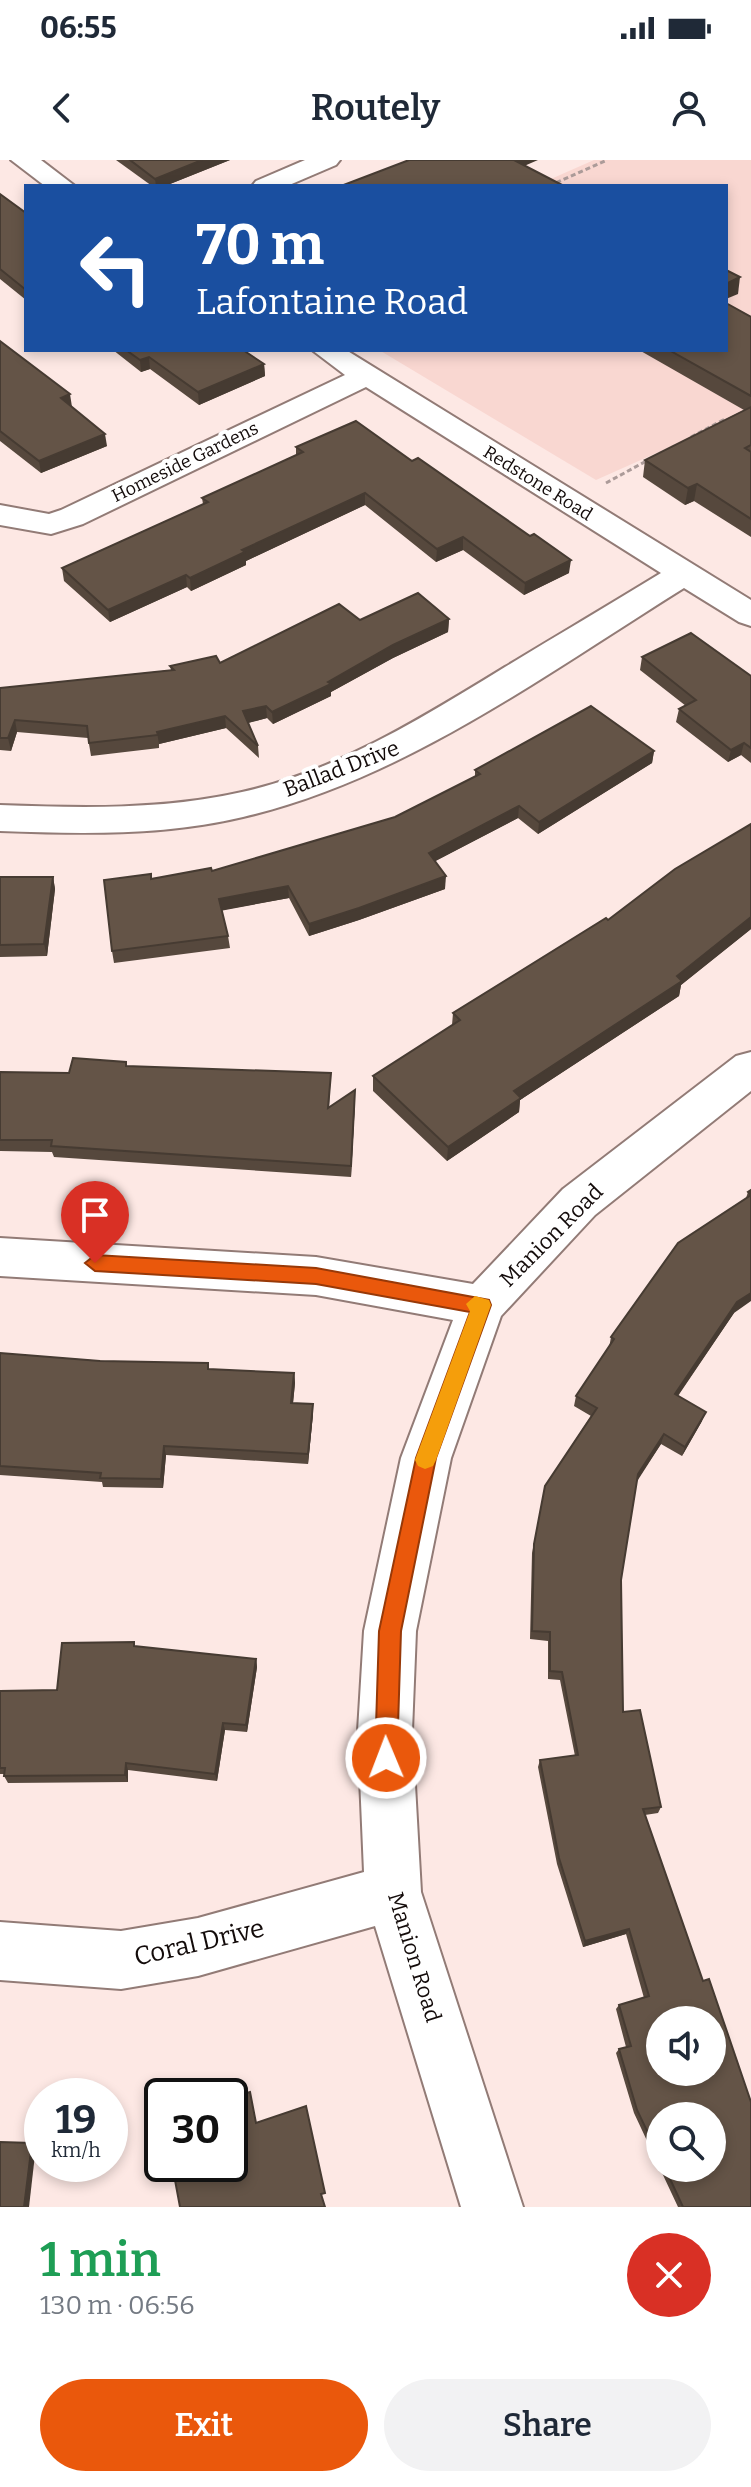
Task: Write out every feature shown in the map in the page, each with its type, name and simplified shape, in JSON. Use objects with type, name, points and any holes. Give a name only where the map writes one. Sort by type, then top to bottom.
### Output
[{"type":"street","points":[[24,160],[59,184]]},
{"type":"street","points":[[270,184],[327,160]]},
{"type":"street","name":"Redstone Road","points":[[329,352],[751,615]]},
{"type":"street","name":"Homeside Gardens","points":[[0,515],[51,524],[72,517],[366,376]]},
{"type":"street","name":"Ballad Drive","points":[[0,818],[137,817],[226,806],[324,779],[394,751],[684,573]]},
{"type":"street","name":"Manion Road","points":[[492,2207],[393,1892],[385,1731],[390,1631],[426,1458],[482,1305],[579,1202],[751,1068]]},
{"type":"street","points":[[0,1257],[316,1276],[482,1305]]},
{"type":"street","name":"Coral Drive","points":[[0,1951],[121,1960],[198,1947],[393,1892]]},
{"type":"path","points":[[553,184],[607,160]]},
{"type":"path","points":[[683,442],[723,420],[737,425]]},
{"type":"path","points":[[602,485],[656,456]]},
{"type":"shaded area","points":[[594,160],[751,160],[751,445],[717,426],[596,480],[382,352],[728,352],[728,184],[540,184]]},
{"type":"building","points":[[130,160],[202,160],[155,179]]},
{"type":"building","points":[[409,160],[514,160],[560,184],[346,184]]},
{"type":"building","points":[[0,194],[24,212],[24,288],[0,269]]},
{"type":"building","points":[[728,271],[740,277],[728,283]]},
{"type":"building","points":[[728,304],[751,317],[751,396],[673,352],[728,352]]},
{"type":"building","points":[[0,341],[70,394],[61,398],[105,434],[39,461],[0,431]]},
{"type":"building","points":[[129,352],[246,352],[264,364],[198,392],[149,357],[140,360]]},
{"type":"building","points":[[751,407],[751,445],[745,448],[751,452],[751,519],[697,484],[688,488],[645,460]]},
{"type":"building","points":[[356,421],[412,461],[418,458],[530,536],[534,534],[571,560],[525,583],[463,537],[437,549],[365,493],[242,550],[245,552],[190,578],[186,575],[108,610],[62,568],[208,502],[202,498],[303,452],[296,447]]},
{"type":"building","points":[[418,593],[449,619],[393,645],[328,682],[331,684],[272,712],[266,706],[243,711],[258,746],[225,716],[157,732],[158,735],[89,743],[87,726],[15,720],[8,738],[0,738],[0,688],[174,670],[170,666],[216,656],[220,663],[339,604],[360,620]]},
{"type":"building","points":[[691,633],[751,676],[751,748],[744,743],[731,750],[679,709],[696,700],[642,657]]},
{"type":"building","points":[[591,706],[654,751],[539,822],[519,806],[429,853],[446,876],[309,924],[288,886],[219,899],[228,936],[112,951],[104,880],[151,874],[151,879],[211,868],[212,871],[395,817],[480,774],[475,770]]},
{"type":"building","points":[[751,824],[751,917],[677,976],[682,981],[514,1091],[521,1098],[448,1147],[373,1076],[460,1020],[453,1013],[606,918],[608,920],[675,869]]},
{"type":"building","points":[[0,877],[53,877],[44,944],[0,945]]},
{"type":"building","points":[[73,1058],[126,1062],[126,1066],[331,1073],[328,1108],[355,1090],[351,1166],[51,1146],[52,1140],[0,1140],[0,1072],[69,1073]]},
{"type":"building","points":[[751,1195],[751,1293],[737,1302],[675,1394],[706,1412],[685,1447],[664,1434],[638,1474],[621,1580],[623,1712],[640,1710],[661,1807],[643,1809],[703,1981],[709,1979],[718,2006],[646,2006],[646,2086],[726,2086],[726,2029],[751,2102],[751,2207],[683,2207],[671,2182],[726,2182],[726,2102],[646,2102],[646,2129],[637,2110],[619,2049],[631,2046],[619,2005],[649,1996],[629,1929],[585,1941],[559,1858],[540,1760],[578,1755],[562,1672],[550,1671],[550,1632],[532,1631],[534,1544],[545,1486],[597,1408],[576,1396],[614,1339],[611,1337],[678,1243]]},
{"type":"building","points":[[0,1353],[100,1361],[208,1363],[208,1369],[294,1373],[291,1403],[313,1404],[308,1454],[164,1446],[161,1479],[100,1478],[101,1473],[0,1466]]},
{"type":"building","points":[[134,1642],[134,1646],[256,1659],[246,1725],[223,1723],[215,1774],[126,1763],[125,1775],[4,1776],[5,1768],[0,1768],[0,1691],[57,1690],[62,1643]]},
{"type":"building","points":[[248,2093],[256,2123],[306,2106],[325,2193],[321,2194],[325,2207],[180,2207],[175,2182],[248,2182]]},
{"type":"building","points":[[0,2142],[24,2143],[24,2182],[27,2182],[24,2207],[0,2207]]},
{"type":"slow traffic","points":[[425,1460],[482,1305],[475,1304]]},
{"type":"route","points":[[95,1263],[316,1276],[482,1305],[426,1458],[390,1631],[386,1758]]}]
